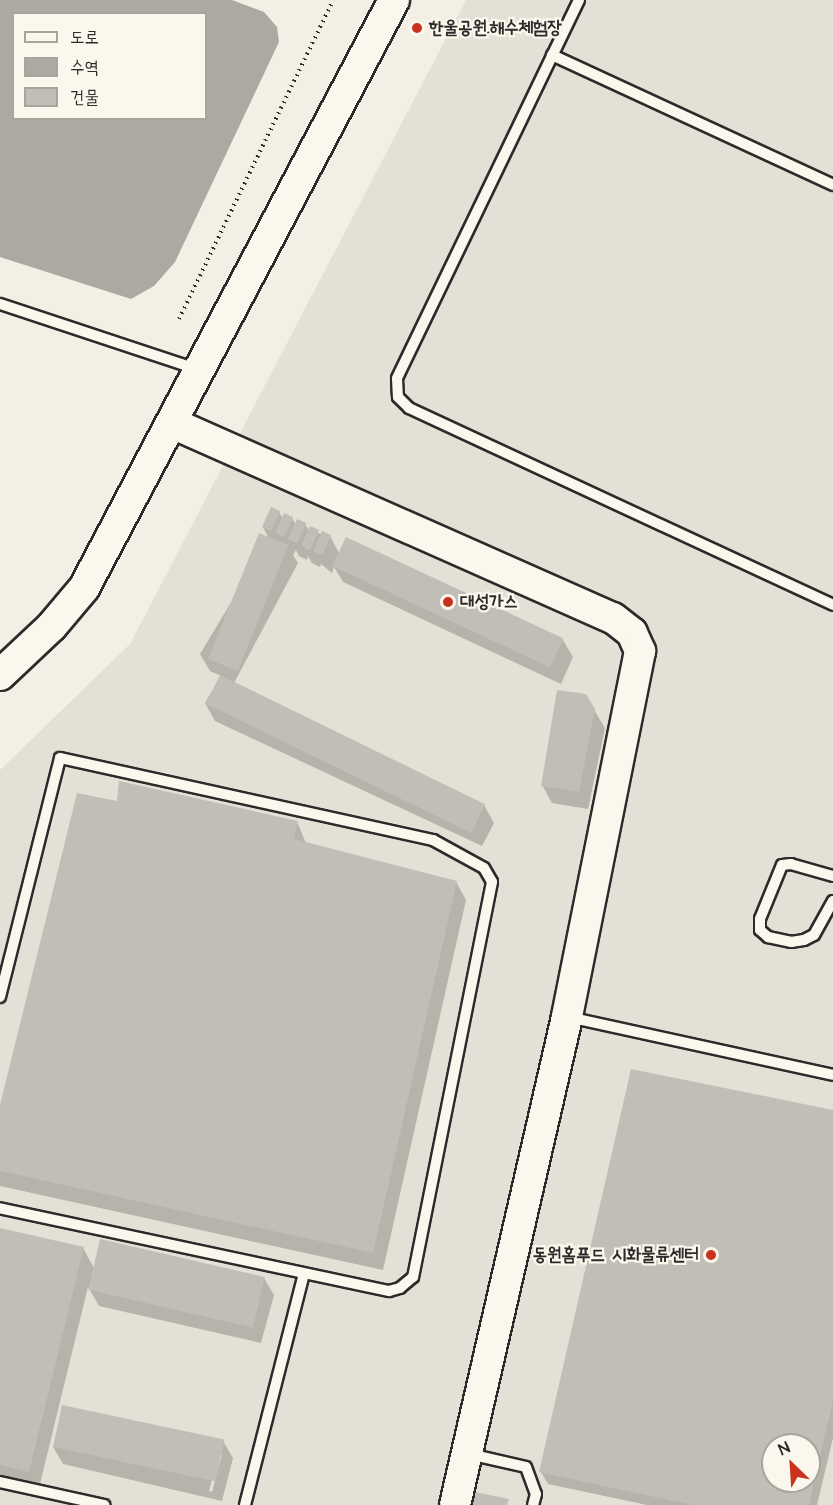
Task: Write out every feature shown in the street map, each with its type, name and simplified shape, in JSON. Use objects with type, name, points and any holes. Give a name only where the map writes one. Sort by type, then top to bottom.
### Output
[{"type":"street","points":[[0,675],[52,626],[84,588],[394,0]]},
{"type":"street","points":[[172,423],[613,618],[632,633],[640,651],[638,674],[567,1017],[455,1505]]},
{"type":"lane","points":[[579,0],[397,379],[398,397],[409,408],[833,605]]},
{"type":"lane","points":[[552,55],[833,185]]},
{"type":"lane","points":[[0,304],[200,370]]},
{"type":"lane","points":[[0,997],[60,758],[433,840],[484,868],[492,882],[412,1277],[400,1288],[389,1291],[0,1208]]},
{"type":"lane","points":[[833,876],[790,864],[782,865],[760,919],[760,930],[768,937],[791,942],[804,940],[814,934],[833,901]]},
{"type":"lane","points":[[567,1017],[833,1075]]},
{"type":"lane","points":[[245,1505],[304,1274]]},
{"type":"lane","points":[[466,1454],[526,1467],[536,1494],[533,1505]]},
{"type":"lane","points":[[0,1482],[104,1505]]},
{"type":"path","points":[[178,319],[333,0]]},
{"type":"shaded area","points":[[466,0],[833,0],[833,1505],[0,1505],[0,770],[130,644]]},
{"type":"water","points":[[0,0],[232,0],[264,12],[277,27],[279,42],[175,262],[154,286],[131,299],[0,257]]},
{"type":"building","points":[[271,507],[280,511],[271,531],[262,527]]},
{"type":"building","points":[[284,513],[293,517],[284,537],[275,533]]},
{"type":"building","points":[[297,519],[306,523],[297,543],[288,539]]},
{"type":"building","points":[[310,526],[319,530],[310,550],[301,546]]},
{"type":"building","points":[[322,531],[331,535],[322,555],[313,551]]},
{"type":"building","points":[[259,533],[289,545],[238,671],[208,659]]},
{"type":"building","name":"대성가스","points":[[346,537],[564,638],[550,667],[332,566]]},
{"type":"building","points":[[220,675],[485,804],[471,833],[206,704]]},
{"type":"building","points":[[557,690],[586,694],[595,709],[579,792],[541,786]]},
{"type":"building","points":[[119,781],[298,821],[294,839],[457,881],[373,1253],[0,1171],[0,1105],[77,793],[117,801]]},
{"type":"building","name":"동원홈푸드 시화물류센터","points":[[631,1069],[833,1110],[833,1400],[821,1452],[821,1433],[761,1433],[761,1493],[812,1493],[809,1505],[692,1505],[539,1472]]},
{"type":"building","points":[[0,1228],[84,1247],[29,1472],[0,1465]]},
{"type":"building","points":[[100,1239],[265,1277],[253,1328],[88,1290]]},
{"type":"building","points":[[62,1405],[224,1440],[215,1482],[53,1447]]},
{"type":"building","points":[[475,1492],[509,1499],[507,1505],[471,1505]]},
{"type":"place","name":"한울공원.해수체험장","points":[[417,28]]},
{"type":"place","name":"대성가스","points":[[448,602]]},
{"type":"place","name":"동원홈푸드 시화물류센터","points":[[711,1255]]}]
